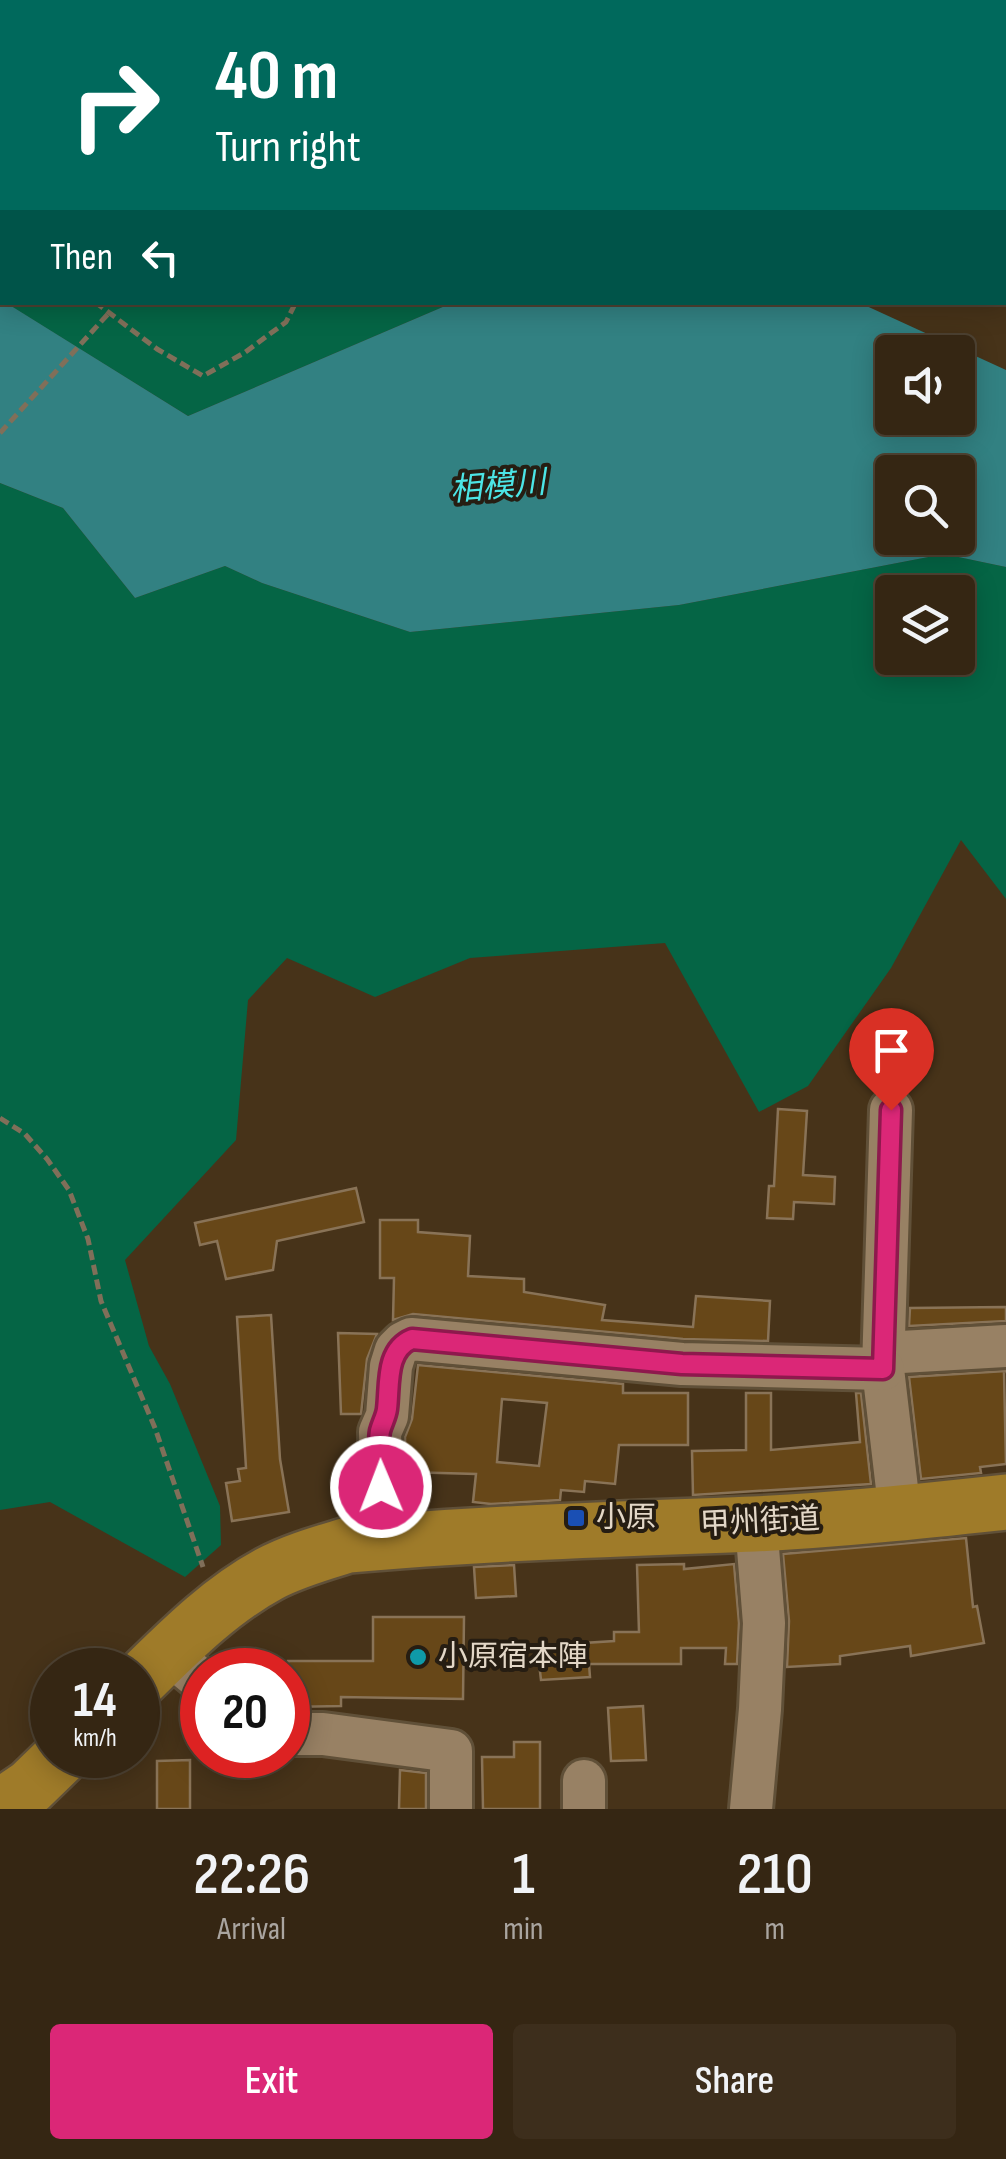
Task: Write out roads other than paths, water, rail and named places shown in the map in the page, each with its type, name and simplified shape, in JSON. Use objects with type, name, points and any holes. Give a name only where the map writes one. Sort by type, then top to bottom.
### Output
[{"type":"highway","name":"甲州街道","points":[[170,1672],[228,1600],[302,1559],[348,1545],[756,1524],[1006,1502]]},
{"type":"highway","points":[[0,1807],[39,1778]]},
{"type":"street","points":[[891,1110],[884,1361],[900,1514]]},
{"type":"street","points":[[390,1541],[382,1514],[380,1432],[387,1416],[396,1350],[412,1339],[682,1364],[884,1361],[1006,1346]]},
{"type":"street","points":[[752,1809],[764,1623],[756,1524]]},
{"type":"street","points":[[310,1734],[451,1751],[451,1809]]},
{"type":"water","name":"相模川","points":[[0,305],[10,305],[188,416],[447,305],[864,305],[930,335],[875,335],[875,435],[975,435],[975,356],[1006,370],[1006,567],[949,555],[975,555],[975,455],[875,455],[875,555],[939,555],[679,605],[410,632],[262,583],[225,566],[135,598],[63,508],[0,483]]},
{"type":"place","name":"小原","points":[[576,1518]]},
{"type":"place","name":"小原宿本陣","points":[[418,1657]]}]
